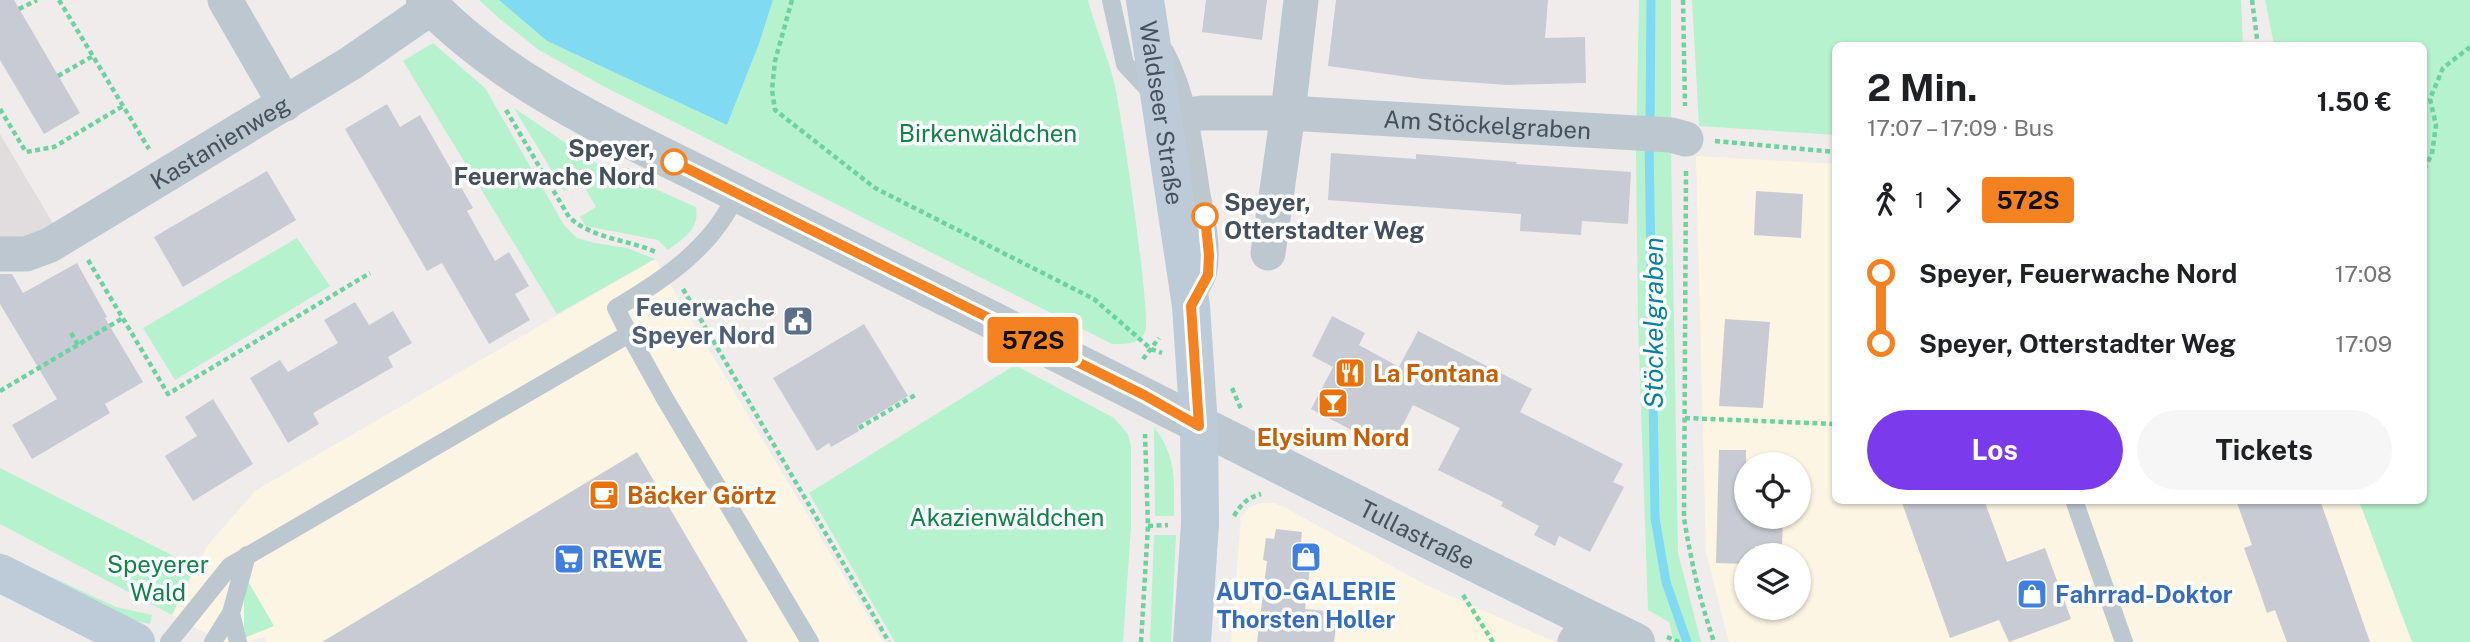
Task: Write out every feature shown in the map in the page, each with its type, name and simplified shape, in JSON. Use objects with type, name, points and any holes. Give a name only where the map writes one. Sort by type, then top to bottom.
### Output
[{"type":"main road","name":"Waldseer Straße","points":[[1146,8],[1170,111],[1191,306],[1199,426],[1200,524],[1192,642]]},
{"type":"main road","points":[[0,573],[135,642]]},
{"type":"main road","points":[[0,593],[84,642]]},
{"type":"street","points":[[225,0],[285,104]]},
{"type":"street","points":[[1268,253],[1301,0]]},
{"type":"street","name":"Kastanienweg","points":[[0,254],[26,254],[50,245],[351,64],[429,3]]},
{"type":"street","name":"Tullastraße","points":[[429,3],[472,43],[509,70],[599,124],[1132,389],[1582,631],[1636,642]]},
{"type":"street","name":"Am Stöckelgraben","points":[[1170,111],[1288,113],[1679,137]]},
{"type":"lane","points":[[1111,0],[1125,64],[1170,111]]},
{"type":"lane","points":[[737,193],[727,216],[710,238],[672,272],[616,308],[670,409],[810,642]]},
{"type":"lane","points":[[169,642],[230,566],[629,334]]},
{"type":"lane","points":[[2075,504],[2124,642]]},
{"type":"lane","points":[[213,642],[231,613],[247,555]]},
{"type":"lane","points":[[231,613],[238,642]]},
{"type":"path","points":[[19,9],[37,0]]},
{"type":"path","points":[[59,0],[164,176]]},
{"type":"path","points":[[792,0],[775,61],[772,90],[775,110],[875,188],[1094,299],[1151,349],[1195,367]]},
{"type":"path","points":[[1683,0],[1679,137],[1685,518],[1701,605],[1714,642]]},
{"type":"path","points":[[2252,0],[2257,42]]},
{"type":"path","points":[[2427,163],[2432,154],[2436,125],[2430,99],[2443,68],[2470,47]]},
{"type":"path","points":[[58,76],[93,56]]},
{"type":"path","points":[[509,70],[491,83],[569,217],[581,228],[598,235],[659,253],[889,642]]},
{"type":"path","points":[[0,109],[26,152],[54,147],[122,106]]},
{"type":"path","points":[[1679,137],[1832,152]]},
{"type":"path","points":[[71,232],[169,394],[370,273]]},
{"type":"path","points":[[0,391],[123,318]]},
{"type":"path","points":[[71,333],[78,345]]},
{"type":"path","points":[[1143,358],[1160,335]]},
{"type":"path","points":[[859,428],[917,394]]},
{"type":"path","points":[[1685,418],[1832,424]]},
{"type":"path","points":[[1141,642],[1148,526],[1145,425]]},
{"type":"path","points":[[1461,592],[1493,642]]},
{"type":"shaded area","points":[[0,134],[54,225],[13,240],[0,238]]},
{"type":"shaded area","points":[[1696,156],[1832,164],[1832,504],[2360,504],[2412,642],[1729,642],[1706,552]]},
{"type":"shaded area","points":[[655,259],[883,642],[266,642],[264,637],[247,642],[222,642],[172,615],[208,545],[255,491]]},
{"type":"shaded area","name":"AUTO-GALERIE Thorsten Holler","points":[[1261,503],[1274,503],[1284,507],[1426,585],[1555,642],[1231,642],[1241,518],[1248,508]]},
{"type":"green space","name":"Birkenwäldchen","points":[[479,0],[499,0],[547,41],[727,125],[773,0],[1088,0],[1118,100],[1140,254],[1145,332],[1135,342],[1112,344],[603,86],[539,50]]},
{"type":"green space","points":[[1639,0],[1671,0],[1678,553],[1701,642],[1674,642],[1669,622],[1648,610],[1638,323],[1636,151]]},
{"type":"green space","points":[[1692,0],[2241,0],[2243,42],[1832,42],[1832,135],[1699,126]]},
{"type":"green space","points":[[2265,0],[2470,0],[2470,642],[2412,642],[2360,504],[2427,504],[2427,42],[2273,42]]},
{"type":"green space","points":[[433,43],[485,88],[564,225],[577,238],[627,248],[655,259],[557,314],[403,61]]},
{"type":"green space","points":[[514,108],[594,162],[696,207],[697,215],[693,227],[668,250],[658,240],[586,226],[580,217],[596,207],[581,181],[564,191]]},
{"type":"green space","points":[[297,238],[330,286],[175,380],[143,328]]},
{"type":"green space","name":"Akazienwäldchen","points":[[1015,365],[1114,418],[1128,434],[1131,446],[1131,528],[1123,642],[895,642],[809,493]]},
{"type":"green space","points":[[1154,427],[1167,448],[1173,469],[1174,516],[1155,516]]},
{"type":"green space","name":"Speyerer Wald","points":[[0,468],[195,567],[172,615],[0,524]]},
{"type":"green space","points":[[1154,535],[1176,535],[1171,642],[1150,642]]},
{"type":"green space","points":[[0,553],[116,607],[152,615],[150,624],[108,615],[0,563]]},
{"type":"green space","points":[[244,581],[249,583],[274,626],[244,638]]},
{"type":"water","points":[[499,0],[773,0],[727,125],[547,41]]},
{"type":"building","points":[[0,0],[14,0],[80,113],[44,134],[0,60]]},
{"type":"building","points":[[1206,0],[1267,0],[1262,40],[1202,32]]},
{"type":"building","points":[[1336,0],[1548,0],[1545,38],[1585,37],[1586,83],[1508,85],[1423,79],[1328,66]]},
{"type":"building","points":[[387,104],[400,127],[420,115],[473,208],[467,211],[495,261],[509,252],[529,286],[515,294],[530,320],[489,344],[442,263],[427,271],[345,129]]},
{"type":"building","points":[[1331,153],[1416,159],[1416,154],[1631,172],[1628,224],[1582,221],[1581,235],[1520,231],[1521,214],[1328,200]]},
{"type":"building","points":[[267,171],[296,220],[183,287],[154,237]]},
{"type":"building","points":[[1756,191],[1803,194],[1801,238],[1754,235]]},
{"type":"building","points":[[77,263],[107,317],[105,318],[143,382],[105,404],[110,413],[32,459],[12,425],[57,399],[0,304],[0,274],[12,274],[23,293]]},
{"type":"building","points":[[355,302],[369,325],[393,311],[412,343],[388,357],[393,367],[313,413],[319,424],[288,443],[250,378],[280,360],[288,372],[338,343],[324,320]]},
{"type":"building","points":[[1332,316],[1365,333],[1359,345],[1399,367],[1418,331],[1532,389],[1520,412],[1623,464],[1613,482],[1624,487],[1590,552],[1559,536],[1555,546],[1534,535],[1539,526],[1501,506],[1503,502],[1438,470],[1460,428],[1413,405],[1390,450],[1311,409],[1333,367],[1312,356]]},
{"type":"building","points":[[1725,319],[1770,322],[1763,408],[1719,406]]},
{"type":"building","points":[[864,324],[908,396],[857,426],[859,431],[831,447],[829,443],[817,451],[773,378]]},
{"type":"building","points":[[213,399],[253,464],[193,501],[165,456],[197,436],[185,417]]},
{"type":"building","points":[[1719,450],[1746,450],[1734,452],[1734,529],[1783,529],[1782,543],[1734,543],[1734,564],[1716,563]]},
{"type":"building","points":[[637,452],[748,642],[322,642]]},
{"type":"building","points":[[1902,504],[1985,504],[2007,562],[2045,548],[2071,619],[2009,642],[1999,620],[1950,638]]},
{"type":"building","points":[[2237,504],[2321,504],[2370,642],[2287,642],[2275,610],[2267,613],[2244,548],[2252,545]]},
{"type":"building","points":[[1276,529],[1302,532],[1301,542],[1313,543],[1305,609],[1338,612],[1334,642],[1257,642],[1267,561],[1263,560],[1266,538],[1274,539]]},
{"type":"waterway","name":"Stöckelgraben","points":[[1650,127],[1651,0]]},
{"type":"waterway","name":"Stöckelgraben","points":[[1649,141],[1655,518],[1666,582],[1687,642]]},
{"type":"bus line","name":"572S","points":[[674,162],[1144,395],[1199,426],[1191,306],[1208,275],[1205,216]]},
{"type":"place","name":"Speyer, Feuerwache Nord","points":[[674,162]]},
{"type":"place","name":"Speyer, Otterstadter Weg","points":[[1205,216]]},
{"type":"place","name":"Feuerwache Speyer Nord","points":[[798,321]]},
{"type":"place","name":"La Fontana","points":[[1350,373]]},
{"type":"place","name":"Elysium Nord","points":[[1333,403]]},
{"type":"place","name":"Bäcker Görtz","points":[[604,495]]},
{"type":"place","name":"AUTO-GALERIE Thorsten Holler","points":[[1306,557]]},
{"type":"place","name":"REWE","points":[[569,559]]},
{"type":"place","name":"Fahrrad-Doktor","points":[[2032,594]]}]
